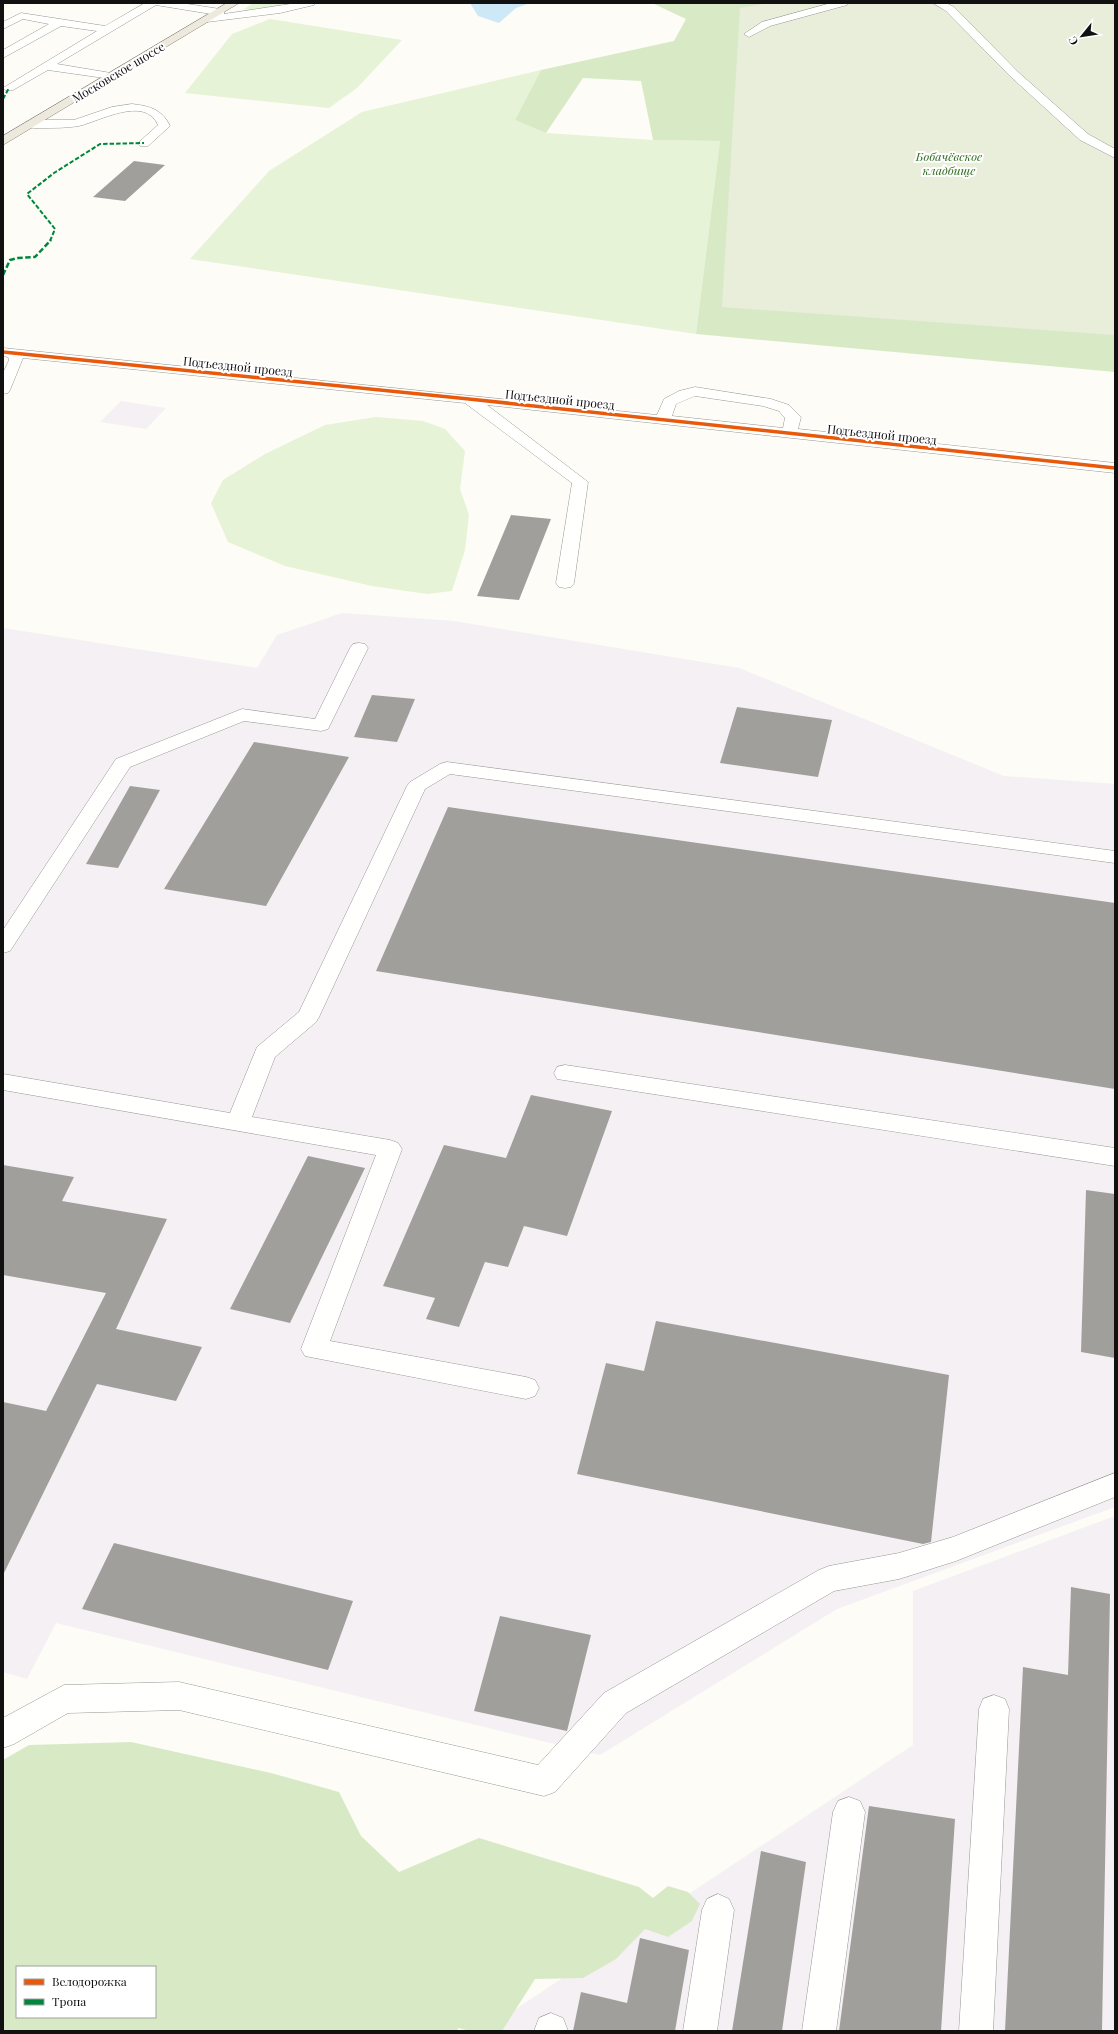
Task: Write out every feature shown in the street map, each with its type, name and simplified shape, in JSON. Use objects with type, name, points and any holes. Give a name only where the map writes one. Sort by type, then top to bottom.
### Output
[{"type":"main road","name":"Московское шоссе","points":[[3,141],[234,3]]},
{"type":"street","points":[[9,88],[152,3]]},
{"type":"street","points":[[160,3],[220,12]]},
{"type":"street","points":[[207,19],[280,10],[310,3]]},
{"type":"street","points":[[749,34],[766,24],[844,3]]},
{"type":"street","points":[[938,3],[950,9],[1014,74],[1084,137],[1115,154]]},
{"type":"street","points":[[3,26],[21,16],[108,30]]},
{"type":"street","points":[[3,55],[60,22]]},
{"type":"street","points":[[46,66],[111,76]]},
{"type":"street","points":[[31,124],[66,125],[82,122],[122,107],[152,110],[161,119],[164,126],[144,143]]},
{"type":"street","points":[[3,390],[16,360],[9,353]]},
{"type":"street","name":"Подъездной проезд","points":[[9,353],[469,399],[663,421],[1115,468]]},
{"type":"street","points":[[663,421],[669,402],[684,394],[695,391],[766,402],[784,408],[793,417],[788,434]]},
{"type":"street","points":[[469,399],[580,482],[565,583]]},
{"type":"street","points":[[1080,465],[1115,462]]},
{"type":"street","points":[[3,946],[123,763],[242,716],[321,725],[359,648]]},
{"type":"street","points":[[238,1123],[266,1053],[308,1018],[417,786],[447,768],[1115,857]]},
{"type":"street","points":[[565,1073],[1115,1157]]},
{"type":"street","points":[[3,1082],[390,1149],[314,1348],[526,1388]]},
{"type":"street","points":[[3,1734],[64,1699],[179,1696],[544,1782],[615,1703],[829,1579],[899,1566],[956,1549],[1115,1485]]},
{"type":"street","points":[[976,2031],[994,1709]]},
{"type":"street","points":[[819,2031],[849,1812]]},
{"type":"street","points":[[700,2031],[718,1910]]},
{"type":"shaded area","points":[[121,401],[166,408],[146,429],[100,422]]},
{"type":"shaded area","points":[[342,613],[454,621],[739,668],[1004,776],[1115,784],[1115,1507],[837,1609],[600,1755],[56,1623],[27,1679],[3,1672],[3,628],[257,668],[277,635]]},
{"type":"shaded area","points":[[1115,1516],[1115,2031],[483,2031],[913,1745],[913,1591]]},
{"type":"green space","points":[[253,3],[285,3],[265,10],[244,9]]},
{"type":"green space","name":"Бобачёвское кладбище","points":[[652,3],[1115,3],[1115,372],[696,334],[720,141],[653,140],[641,81],[583,78],[546,133],[515,120],[541,70],[674,41],[686,19]]},
{"type":"green space","name":"Бобачёвское кладбище","points":[[770,3],[1115,3],[1115,335],[722,307],[740,8]]},
{"type":"green space","points":[[270,19],[402,40],[357,88],[329,108],[185,93],[232,34]]},
{"type":"green space","points":[[541,70],[515,120],[546,133],[653,140],[720,141],[696,334],[190,259],[269,171],[362,112]]},
{"type":"green space","points":[[376,417],[423,421],[445,429],[465,451],[460,489],[469,515],[465,550],[452,591],[427,594],[372,586],[285,566],[228,542],[211,503],[223,480],[265,454],[325,425]]},
{"type":"green space","points":[[131,1742],[271,1773],[339,1792],[361,1836],[399,1872],[479,1838],[639,1887],[653,1898],[668,1886],[688,1892],[700,1904],[692,1921],[668,1937],[645,1929],[616,1959],[583,1978],[535,1979],[502,2031],[470,2031],[458,2028],[457,2031],[3,2031],[3,1760],[29,1745]]},
{"type":"water","points":[[470,3],[530,3],[516,8],[499,23],[478,16]]},
{"type":"building","points":[[134,161],[165,165],[125,201],[93,197]]},
{"type":"building","points":[[511,515],[551,519],[519,600],[477,596]]},
{"type":"building","points":[[372,695],[415,699],[397,742],[354,737]]},
{"type":"building","points":[[737,707],[832,720],[818,777],[720,763]]},
{"type":"building","points":[[254,742],[349,757],[266,906],[164,889]]},
{"type":"building","points":[[130,786],[160,790],[118,868],[86,864]]},
{"type":"building","points":[[448,807],[1115,903],[1115,1089],[376,971]]},
{"type":"building","points":[[531,1095],[612,1111],[567,1236],[524,1226],[508,1267],[485,1262],[459,1327],[426,1319],[435,1298],[383,1286],[444,1145],[506,1158]]},
{"type":"building","points":[[308,1156],[365,1168],[290,1323],[230,1309]]},
{"type":"building","points":[[3,1165],[74,1177],[62,1201],[167,1219],[116,1329],[202,1347],[176,1401],[97,1384],[3,1575],[3,1402],[46,1411],[106,1293],[3,1275]]},
{"type":"building","points":[[1086,1190],[1115,1194],[1115,1358],[1081,1352]]},
{"type":"building","points":[[656,1321],[949,1375],[931,1542],[923,1544],[577,1474],[606,1363],[644,1371]]},
{"type":"building","points":[[114,1543],[353,1601],[328,1670],[82,1609]]},
{"type":"building","points":[[1071,1587],[1110,1594],[1102,2031],[1005,2031],[1023,1667],[1068,1675]]},
{"type":"building","points":[[500,1616],[591,1635],[567,1731],[474,1711]]},
{"type":"building","points":[[869,1806],[955,1819],[941,2031],[839,2031]]},
{"type":"building","points":[[761,1851],[806,1862],[782,2031],[732,2031]]},
{"type":"building","points":[[640,1938],[689,1950],[675,2031],[573,2031],[581,1992],[627,2003]]},
{"type":"marked path","points":[[3,99],[5,98],[9,88]]},
{"type":"marked path","points":[[3,275],[7,263],[10,260],[14,258],[35,257],[52,239],[55,229],[27,194],[54,173],[100,144],[144,143]]},
{"type":"cycle path","points":[[3,352],[469,399],[1115,468]]}]
